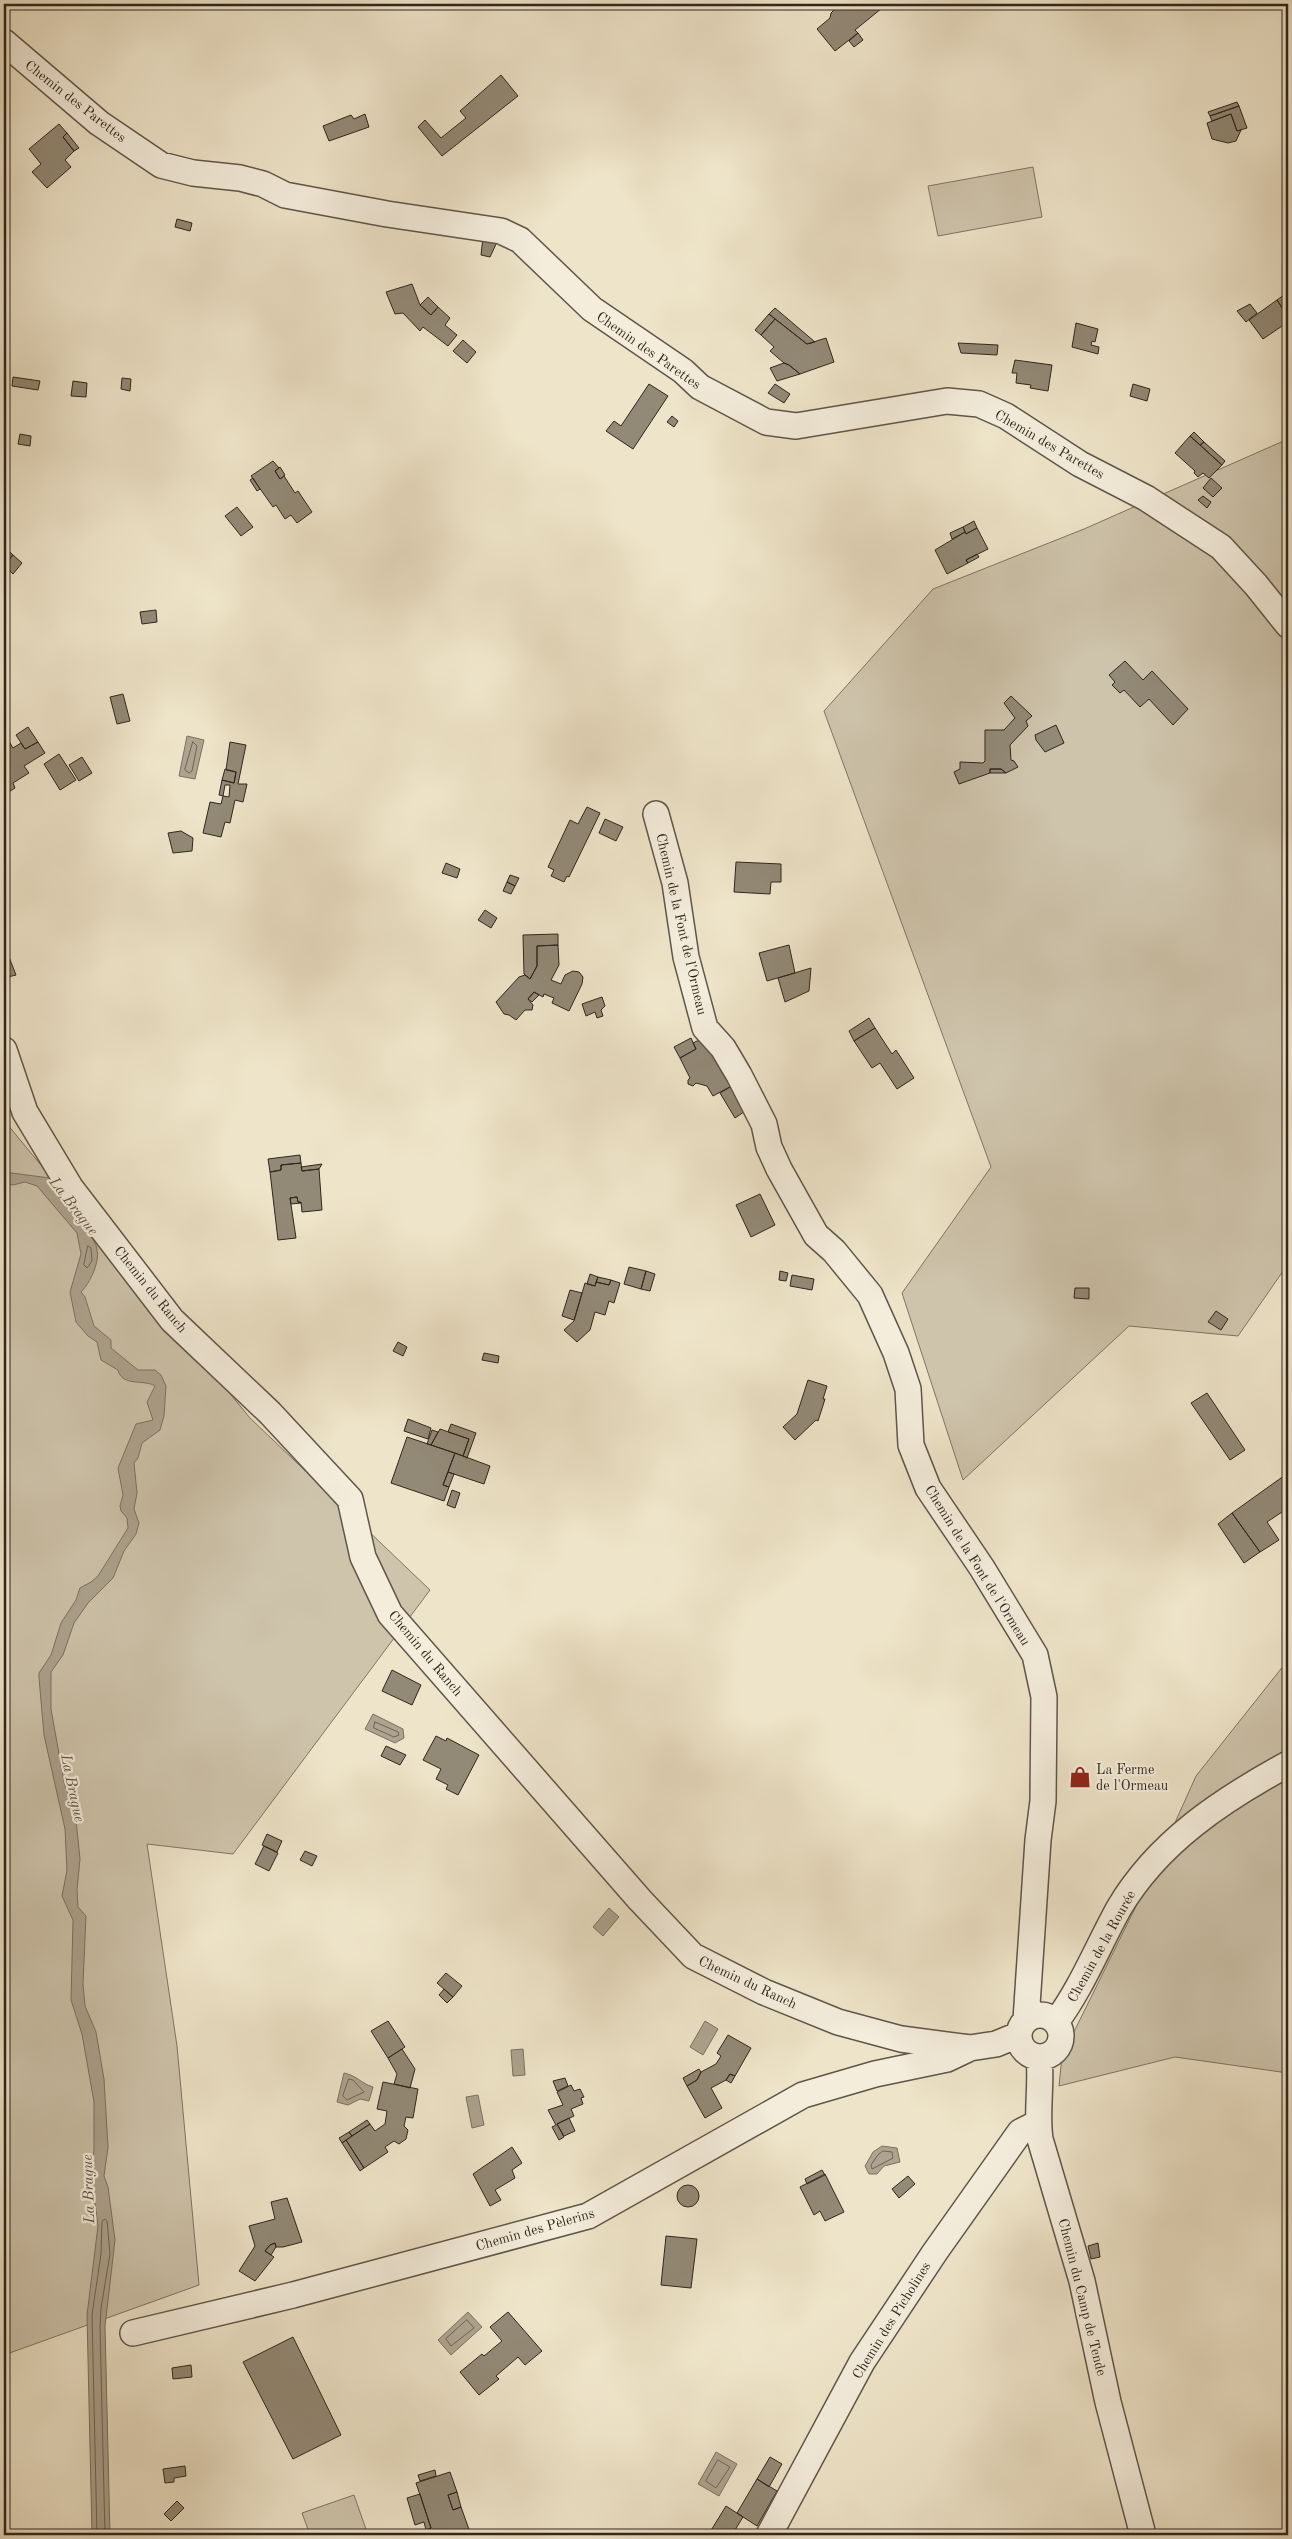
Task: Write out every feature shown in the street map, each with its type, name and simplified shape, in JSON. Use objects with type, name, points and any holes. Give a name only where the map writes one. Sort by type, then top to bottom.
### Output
[{"type":"street","name":"Chemin des Parettes","points":[[4,42],[99,123],[161,165],[193,173],[240,178],[263,184],[285,195],[386,214],[501,231],[514,237],[520,240],[592,310],[683,371],[700,388],[766,422],[796,426],[947,402],[979,404],[1006,416],[1080,464],[1146,498],[1222,548],[1256,585],[1288,625]]},
{"type":"street","name":"Chemin de la Font de l'Ormeau","points":[[656,814],[675,883],[686,957],[705,1028],[723,1048],[739,1075],[764,1124],[769,1147],[779,1169],[816,1235],[834,1250],[870,1295],[896,1353],[908,1389],[911,1445],[928,1488],[982,1568],[1035,1655],[1044,1697],[1043,1801],[1022,2028]]},
{"type":"street","name":"Chemin du Ranch","points":[[4,1050],[25,1112],[70,1187],[172,1320],[270,1414],[350,1498],[363,1557],[390,1614],[640,1900],[693,1956],[764,1992],[838,2022],[901,2039],[970,2048],[996,2044],[1022,2028]]},
{"type":"street","name":"Chemin de la Rourée","points":[[1056,2022],[1072,2001],[1120,1907],[1153,1860],[1179,1836],[1241,1790],[1288,1764]]},
{"type":"street","points":[[1041,2015],[1056,2022],[1060,2029],[1059,2045],[1054,2052],[1039,2058],[1024,2050],[1022,2028],[1041,2015]]},
{"type":"street","name":"Chemin des Pèlerins","points":[[133,2333],[320,2287],[588,2216],[803,2095],[874,2074],[947,2059],[970,2048]]},
{"type":"street","name":"Chemin du Camp de Tende","points":[[1039,2058],[1038,2124],[1040,2139],[1082,2281],[1111,2412],[1143,2535]]},
{"type":"street","name":"Chemin des Picholines","points":[[769,2535],[868,2354],[935,2252],[1020,2132],[1038,2124]]},
{"type":"shaded area","points":[[1033,167],[1042,217],[938,236],[928,186]]},
{"type":"shaded area","points":[[1288,439],[1288,1264],[1238,1336],[1129,1326],[963,1480],[902,1293],[991,1167],[824,711],[933,589],[1084,529]]},
{"type":"shaded area","points":[[4,1123],[7,1124],[250,1418],[430,1590],[233,1854],[147,1844],[177,2046],[199,2285],[4,2355]]},
{"type":"shaded area","points":[[1288,1660],[1288,2073],[1175,2057],[1059,2086],[1062,2056],[1151,1876],[1196,1776]]},
{"type":"shaded area","points":[[354,2495],[368,2535],[310,2535],[302,2513]]},
{"type":"water","points":[[187,736],[204,740],[195,779],[179,776]]},
{"type":"water","points":[[4,1172],[50,1178],[70,1202],[90,1232],[98,1254],[94,1272],[81,1292],[85,1297],[94,1326],[111,1340],[111,1348],[138,1370],[155,1370],[161,1375],[166,1386],[164,1416],[160,1430],[142,1443],[138,1458],[134,1463],[137,1493],[134,1509],[139,1523],[136,1534],[124,1551],[113,1578],[88,1603],[74,1623],[63,1655],[51,1672],[51,1709],[64,1782],[76,1820],[80,1859],[77,1890],[78,1907],[86,1916],[83,1984],[85,2006],[96,2032],[104,2079],[108,2147],[104,2176],[108,2187],[115,2240],[105,2326],[110,2535],[92,2535],[87,2315],[98,2226],[91,2172],[94,2150],[94,2102],[82,2034],[71,2000],[73,1920],[62,1896],[67,1870],[65,1829],[44,1735],[39,1673],[51,1655],[61,1623],[76,1600],[80,1588],[98,1576],[128,1528],[127,1518],[121,1511],[120,1506],[123,1495],[118,1468],[136,1424],[153,1420],[147,1402],[155,1386],[124,1379],[118,1370],[101,1360],[97,1342],[88,1336],[76,1322],[70,1292],[81,1254],[77,1233],[37,1186],[25,1182],[13,1185],[4,1183]]},
{"type":"water","points":[[373,1714],[403,1729],[404,1738],[395,1743],[365,1729]]},
{"type":"water","points":[[609,1908],[619,1917],[603,1936],[593,1927]]},
{"type":"water","points":[[705,2021],[718,2029],[703,2055],[690,2047]]},
{"type":"water","points":[[523,2049],[525,2075],[513,2076],[511,2050]]},
{"type":"water","points":[[344,2073],[373,2087],[369,2101],[360,2099],[348,2105],[337,2102]]},
{"type":"water","points":[[478,2095],[484,2125],[472,2128],[466,2097]]},
{"type":"water","points":[[882,2146],[897,2148],[900,2162],[884,2166],[877,2174],[869,2174],[865,2166],[873,2152]]},
{"type":"water","points":[[468,2312],[482,2327],[451,2355],[438,2340]]},
{"type":"water","points":[[716,2452],[737,2464],[719,2496],[698,2484]]},
{"type":"building","points":[[840,4],[842,7],[845,4],[887,4],[855,30],[858,33],[835,51],[817,29],[830,18],[831,13]]},
{"type":"building","points":[[858,33],[863,40],[854,47],[849,41]]},
{"type":"building","points":[[501,75],[518,96],[442,156],[418,127],[425,120],[441,138],[466,118],[460,111]]},
{"type":"building","points":[[1237,102],[1239,106],[1210,116],[1208,112]]},
{"type":"building","points":[[1239,106],[1247,128],[1237,131],[1231,114],[1212,121],[1210,116]]},
{"type":"building","points":[[365,114],[369,127],[329,141],[323,126],[351,115],[354,119]]},
{"type":"building","points":[[1231,114],[1237,131],[1241,130],[1236,141],[1228,143],[1212,139],[1207,123]]},
{"type":"building","points":[[59,124],[67,133],[63,137],[74,151],[65,160],[71,167],[47,188],[32,172],[41,164],[29,149]]},
{"type":"building","points":[[67,133],[79,148],[74,151],[63,137]]},
{"type":"building","points":[[177,219],[192,223],[190,231],[175,227]]},
{"type":"building","points":[[483,237],[497,242],[490,257],[481,255]]},
{"type":"building","points":[[412,284],[420,305],[431,315],[438,307],[450,318],[445,325],[457,335],[448,346],[423,327],[420,331],[403,313],[395,314],[386,292]]},
{"type":"building","points":[[1288,292],[1288,317],[1277,300]]},
{"type":"building","points":[[428,297],[438,307],[431,315],[420,305]]},
{"type":"building","points":[[1277,300],[1288,317],[1288,322],[1263,339],[1249,320]]},
{"type":"building","points":[[1250,304],[1257,313],[1246,322],[1237,311]]},
{"type":"building","points":[[775,308],[815,342],[807,344],[769,314]]},
{"type":"building","points":[[769,314],[775,319],[761,335],[755,330]]},
{"type":"building","points":[[775,319],[807,344],[826,338],[834,362],[800,374],[784,363],[770,351],[774,347],[761,335]]},
{"type":"building","points":[[1076,323],[1098,329],[1095,342],[1092,341],[1091,345],[1099,347],[1098,354],[1072,347]]},
{"type":"building","points":[[463,340],[476,352],[467,363],[453,351]]},
{"type":"building","points":[[958,343],[998,345],[997,355],[961,353]]},
{"type":"building","points":[[1015,360],[1052,365],[1048,391],[1030,388],[1031,385],[1016,383],[1017,373],[1012,373]]},
{"type":"building","points":[[784,363],[800,374],[777,381],[770,368]]},
{"type":"building","points":[[13,377],[40,381],[38,390],[12,386]]},
{"type":"building","points":[[122,378],[131,379],[130,391],[121,389]]},
{"type":"building","points":[[73,381],[87,383],[86,397],[71,396]]},
{"type":"building","points":[[649,384],[668,396],[633,449],[606,431],[614,421],[621,426]]},
{"type":"building","points":[[775,384],[790,394],[784,403],[768,393]]},
{"type":"building","points":[[1133,384],[1150,389],[1147,401],[1130,396]]},
{"type":"building","points":[[672,416],[678,421],[674,427],[667,422]]},
{"type":"building","points":[[1194,432],[1204,442],[1200,445],[1190,436]]},
{"type":"building","points":[[20,434],[31,436],[30,446],[18,444]]},
{"type":"building","points":[[1190,436],[1222,465],[1209,478],[1203,473],[1198,477],[1194,473],[1195,471],[1175,453]]},
{"type":"building","points":[[1204,442],[1225,461],[1222,465],[1200,445]]},
{"type":"building","points":[[273,461],[279,468],[275,471],[280,479],[284,476],[295,493],[298,491],[312,512],[297,523],[291,515],[285,519],[276,505],[273,507],[251,476]]},
{"type":"building","points":[[280,467],[285,475],[280,479],[275,471]]},
{"type":"building","points":[[253,478],[260,489],[257,491],[250,480]]},
{"type":"building","points":[[1211,478],[1222,488],[1213,497],[1203,488]]},
{"type":"building","points":[[1203,496],[1211,502],[1207,508],[1198,500]]},
{"type":"building","points":[[237,507],[253,527],[241,536],[225,516]]},
{"type":"building","points":[[974,521],[977,528],[966,534],[963,527]]},
{"type":"building","points":[[963,527],[965,532],[952,539],[950,533]]},
{"type":"building","points":[[977,528],[988,549],[966,560],[968,563],[947,574],[935,550],[965,532],[966,534]]},
{"type":"building","points":[[10,552],[13,555],[4,565],[4,560]]},
{"type":"building","points":[[977,554],[979,557],[968,563],[966,560]]},
{"type":"building","points":[[13,555],[22,563],[13,574],[4,565]]},
{"type":"building","points":[[156,610],[157,622],[142,624],[140,612]]},
{"type":"building","points":[[1125,661],[1143,680],[1152,671],[1188,709],[1173,725],[1149,699],[1140,707],[1124,690],[1120,693],[1112,685],[1115,682],[1109,675]]},
{"type":"building","points":[[123,694],[130,721],[117,724],[110,697]]},
{"type":"building","points":[[1011,696],[1032,716],[1026,721],[1028,726],[1010,745],[1011,760],[1018,767],[1006,773],[1001,769],[990,769],[990,773],[959,784],[954,772],[960,769],[960,762],[983,763],[985,761],[985,730],[1004,730],[1015,718],[1004,703]]},
{"type":"building","points":[[1056,725],[1064,743],[1045,752],[1036,740],[1035,735]]},
{"type":"building","points":[[28,727],[38,742],[25,749],[16,735]]},
{"type":"building","points":[[4,733],[13,748],[21,743],[25,749],[38,742],[45,753],[24,766],[29,773],[13,783],[15,788],[4,795]]},
{"type":"building","points":[[230,742],[246,745],[238,784],[247,784],[243,802],[235,800],[230,823],[225,822],[221,837],[203,833],[210,802],[221,804],[223,796],[219,795],[222,780],[234,783],[236,772],[226,770]],"holes":[[[225,785],[230,785],[229,797],[223,796]]]},
{"type":"building","points":[[59,754],[76,780],[60,790],[44,764]]},
{"type":"building","points":[[82,757],[92,773],[79,781],[69,765]]},
{"type":"building","points":[[225,769],[236,772],[234,783],[222,780]]},
{"type":"building","points":[[990,769],[1001,769],[1006,773],[990,773]]},
{"type":"building","points":[[587,807],[600,813],[569,877],[567,876],[564,882],[551,876],[554,870],[548,867],[570,820],[578,824]]},
{"type":"building","points":[[605,819],[623,827],[616,841],[599,833]]},
{"type":"building","points":[[181,831],[193,838],[192,851],[173,853],[168,833]]},
{"type":"building","points":[[736,862],[781,864],[781,882],[771,882],[770,894],[734,892]]},
{"type":"building","points":[[446,863],[460,869],[457,878],[442,873]]},
{"type":"building","points":[[510,875],[519,878],[515,886],[507,882]]},
{"type":"building","points":[[507,882],[515,886],[511,894],[503,891]]},
{"type":"building","points":[[485,910],[497,918],[491,928],[478,920]]},
{"type":"building","points":[[558,934],[558,945],[537,946],[537,966],[530,979],[524,974],[523,935]]},
{"type":"building","points":[[558,945],[559,965],[551,980],[561,984],[565,975],[573,971],[579,972],[583,977],[582,984],[569,1011],[552,1003],[554,998],[544,994],[543,997],[534,992],[528,999],[533,1005],[532,1010],[525,1010],[516,1020],[504,1014],[496,1002],[519,977],[525,975],[530,979],[537,966],[537,946]]},
{"type":"building","points":[[789,945],[795,973],[767,981],[759,953]]},
{"type":"building","points":[[9,957],[16,975],[4,978],[4,959]]},
{"type":"building","points":[[811,968],[809,991],[785,1002],[778,978]]},
{"type":"building","points":[[534,992],[539,995],[532,1002],[528,999]]},
{"type":"building","points":[[602,997],[605,1006],[601,1010],[603,1016],[597,1018],[595,1012],[586,1016],[582,1004]]},
{"type":"building","points":[[869,1018],[875,1028],[854,1041],[849,1031]]},
{"type":"building","points":[[875,1028],[892,1054],[896,1050],[914,1078],[897,1089],[880,1063],[872,1068],[854,1041]]},
{"type":"building","points":[[705,1037],[737,1083],[713,1096],[707,1086],[696,1083],[693,1086],[688,1084],[690,1078],[680,1058],[696,1049],[693,1043]]},
{"type":"building","points":[[691,1038],[696,1049],[680,1058],[674,1047]]},
{"type":"building","points":[[737,1083],[751,1107],[735,1118],[720,1093]]},
{"type":"building","points":[[300,1155],[301,1163],[281,1165],[281,1170],[270,1172],[268,1159]]},
{"type":"building","points":[[301,1163],[302,1171],[319,1169],[322,1210],[302,1212],[301,1202],[298,1202],[297,1197],[290,1198],[296,1238],[278,1240],[270,1172],[281,1170],[281,1165]]},
{"type":"building","points":[[322,1164],[319,1169],[302,1171],[301,1167]]},
{"type":"building","points":[[760,1194],[775,1225],[751,1237],[736,1205]]},
{"type":"building","points":[[297,1197],[298,1202],[301,1203],[291,1204],[290,1198]]},
{"type":"building","points":[[629,1267],[646,1271],[641,1289],[624,1284]]},
{"type":"building","points":[[646,1271],[655,1274],[650,1291],[641,1289]]},
{"type":"building","points":[[780,1271],[788,1273],[786,1281],[779,1280]]},
{"type":"building","points":[[590,1274],[598,1277],[595,1286],[587,1284]]},
{"type":"building","points":[[792,1275],[814,1279],[812,1290],[790,1286]]},
{"type":"building","points":[[598,1277],[611,1280],[609,1285],[596,1282]]},
{"type":"building","points":[[611,1280],[620,1283],[614,1303],[609,1301],[605,1315],[595,1312],[590,1330],[577,1342],[564,1330],[574,1321],[585,1283],[595,1286],[596,1282],[609,1285]]},
{"type":"building","points":[[1075,1288],[1089,1288],[1089,1299],[1074,1298]]},
{"type":"building","points":[[570,1290],[582,1293],[574,1320],[562,1316]]},
{"type":"building","points":[[1216,1311],[1228,1319],[1221,1330],[1208,1322]]},
{"type":"building","points":[[398,1342],[407,1347],[403,1356],[393,1351]]},
{"type":"building","points":[[484,1353],[499,1356],[498,1363],[482,1360]]},
{"type":"building","points":[[808,1380],[827,1386],[823,1399],[825,1399],[818,1421],[816,1420],[795,1440],[783,1427],[797,1414]]},
{"type":"building","points":[[1207,1393],[1245,1450],[1230,1460],[1191,1403]]},
{"type":"building","points":[[408,1419],[431,1428],[428,1439],[404,1431]]},
{"type":"building","points":[[451,1424],[476,1433],[467,1458],[463,1456],[469,1439],[448,1432]]},
{"type":"building","points":[[440,1429],[469,1439],[463,1456],[431,1445]]},
{"type":"building","points":[[432,1430],[438,1432],[431,1445],[427,1444]]},
{"type":"building","points":[[407,1437],[455,1453],[443,1485],[449,1487],[444,1501],[391,1483]]},
{"type":"building","points":[[455,1453],[490,1466],[484,1484],[448,1472]]},
{"type":"building","points":[[448,1472],[454,1474],[449,1487],[443,1485]]},
{"type":"building","points":[[1288,1473],[1288,1508],[1267,1522],[1279,1540],[1260,1552],[1232,1513]]},
{"type":"building","points":[[452,1490],[460,1493],[455,1508],[447,1505]]},
{"type":"building","points":[[1232,1513],[1260,1552],[1244,1563],[1218,1524]]},
{"type":"building","points":[[392,1670],[421,1685],[412,1705],[382,1691]]},
{"type":"building","points":[[436,1736],[446,1741],[447,1738],[479,1755],[458,1795],[446,1789],[448,1785],[436,1779],[441,1769],[423,1760]]},
{"type":"building","points":[[386,1746],[406,1755],[400,1765],[381,1756]]},
{"type":"building","points":[[267,1834],[282,1841],[277,1852],[262,1845]]},
{"type":"building","points":[[264,1846],[278,1853],[269,1871],[255,1864]]},
{"type":"building","points":[[305,1851],[317,1856],[312,1866],[300,1860]]},
{"type":"building","points":[[446,1973],[462,1986],[453,1997],[437,1983]]},
{"type":"building","points":[[444,1989],[453,1997],[447,2003],[439,1995]]},
{"type":"building","points":[[388,2021],[405,2047],[388,2058],[371,2031]]},
{"type":"building","points":[[728,2035],[751,2048],[735,2076],[730,2074],[726,2080],[711,2088],[722,2108],[705,2118],[687,2086],[697,2080],[701,2072],[716,2064],[721,2056],[717,2053]]},
{"type":"building","points":[[402,2049],[415,2069],[410,2088],[394,2084],[397,2074],[388,2058]]},
{"type":"building","points":[[699,2069],[701,2072],[697,2080],[687,2086],[683,2078]]},
{"type":"building","points":[[730,2074],[735,2076],[731,2083],[726,2080]]},
{"type":"building","points":[[565,2078],[568,2086],[557,2091],[553,2081]]},
{"type":"building","points":[[383,2082],[418,2089],[413,2118],[406,2117],[404,2126],[408,2130],[406,2139],[399,2144],[394,2141],[385,2147],[388,2152],[364,2168],[346,2140],[370,2124],[375,2131],[385,2124],[387,2111],[377,2109]]},
{"type":"building","points":[[571,2085],[574,2091],[580,2089],[584,2097],[581,2098],[583,2104],[571,2109],[574,2116],[557,2124],[564,2137],[559,2140],[552,2127],[556,2125],[548,2110],[563,2105],[557,2092]]},
{"type":"building","points":[[569,2118],[575,2131],[564,2136],[557,2124]]},
{"type":"building","points":[[367,2120],[370,2124],[352,2136],[349,2132]]},
{"type":"building","points":[[349,2132],[352,2136],[342,2143],[339,2138]]},
{"type":"building","points":[[346,2140],[364,2168],[360,2171],[342,2143]]},
{"type":"building","points":[[512,2147],[522,2163],[512,2170],[515,2178],[495,2190],[501,2200],[490,2206],[473,2174]]},
{"type":"building","points":[[822,2170],[825,2175],[807,2184],[805,2179]]},
{"type":"building","points":[[825,2174],[844,2212],[825,2221],[820,2211],[814,2215],[800,2187]]},
{"type":"building","points":[[908,2176],[915,2184],[899,2198],[892,2189]]},
{"type":"building","points":[[688,2185],[696,2188],[699,2196],[696,2204],[688,2207],[680,2204],[677,2196],[680,2188]]},
{"type":"building","points":[[287,2198],[302,2242],[283,2247],[276,2247],[275,2243],[270,2245],[265,2251],[274,2257],[255,2281],[239,2271],[255,2246],[249,2226],[275,2219],[271,2202]]},
{"type":"building","points":[[666,2236],[697,2239],[691,2288],[661,2285]]},
{"type":"building","points":[[275,2243],[276,2247],[271,2255],[265,2251],[270,2245]]},
{"type":"building","points":[[1098,2243],[1100,2257],[1091,2259],[1088,2246]]},
{"type":"building","points":[[508,2312],[542,2351],[525,2365],[518,2357],[496,2376],[499,2379],[479,2395],[460,2372],[502,2341],[490,2327]]},
{"type":"building","points":[[293,2337],[341,2435],[293,2459],[243,2362]]},
{"type":"building","points":[[191,2365],[192,2377],[173,2379],[172,2368]]},
{"type":"building","points":[[770,2457],[782,2464],[769,2487],[757,2479]]},
{"type":"building","points":[[185,2466],[186,2476],[174,2478],[174,2482],[165,2483],[163,2469]]},
{"type":"building","points":[[435,2470],[436,2476],[420,2481],[418,2475]]},
{"type":"building","points":[[450,2472],[457,2492],[448,2495],[453,2510],[461,2507],[471,2535],[428,2535],[426,2530],[431,2528],[416,2483]]},
{"type":"building","points":[[757,2479],[777,2491],[757,2526],[737,2513]]},
{"type":"building","points":[[457,2492],[461,2507],[453,2510],[448,2495]]},
{"type":"building","points":[[420,2494],[431,2528],[426,2530],[424,2522],[415,2525],[407,2498]]},
{"type":"building","points":[[177,2501],[184,2508],[171,2521],[164,2514]]},
{"type":"building","points":[[726,2506],[743,2517],[732,2535],[716,2535],[710,2532]]},
{"type":"place","name":"La Ferme de l'Ormeau","points":[[1080,1777]]},
{"type":"water label","name":"La Brague","points":[[74,1206]]},
{"type":"water label","name":"La Brague","points":[[73,1788]]},
{"type":"water label","name":"La Brague","points":[[88,2189]]}]
